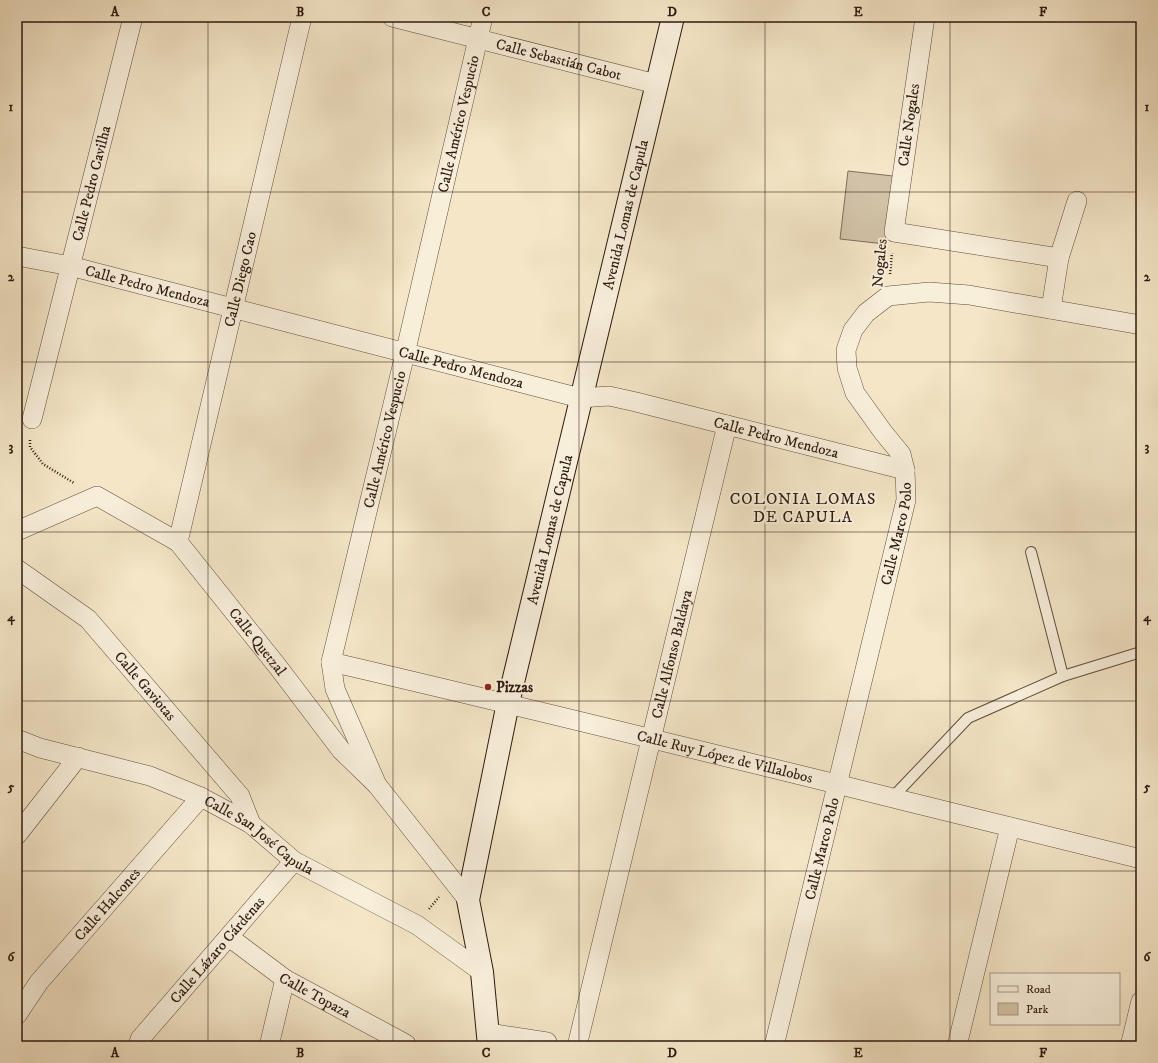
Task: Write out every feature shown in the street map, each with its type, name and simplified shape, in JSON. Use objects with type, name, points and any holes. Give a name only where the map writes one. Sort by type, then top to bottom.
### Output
[{"type":"street","name":"Calle Pedro Cavilha","points":[[32,419],[133,17]]},
{"type":"street","name":"Calle Diego Cao","points":[[178,542],[302,17]]},
{"type":"street","name":"Calle Sebastián Cabot","points":[[392,17],[656,84]]},
{"type":"street","name":"Calle Américo Vespucio","points":[[377,785],[335,689],[331,662],[405,354],[483,17]]},
{"type":"street","name":"Avenida Lomas de Capula","points":[[489,1039],[482,972],[468,900],[508,703],[672,17]]},
{"type":"street","name":"Calle Nogales","points":[[894,232],[925,17]]},
{"type":"street","points":[[1051,309],[1059,258],[1077,201]]},
{"type":"street","points":[[894,232],[1059,258]]},
{"type":"street","name":"Calle Pedro Mendoza","points":[[17,256],[70,266],[405,354],[580,398],[610,396],[905,470]]},
{"type":"street","points":[[888,296],[929,292],[969,295],[1141,325]]},
{"type":"street","name":"Calle Marco Polo","points":[[774,1046],[906,500],[905,470],[901,454],[855,393],[847,368],[846,350],[853,330],[866,313],[888,296]]},
{"type":"street","name":"Calle Alfonso Baldaya","points":[[577,1046],[727,425]]},
{"type":"street","points":[[17,531],[97,496]]},
{"type":"street","name":"Calle Quetzal","points":[[97,496],[178,542],[278,667],[341,750],[377,785],[468,900]]},
{"type":"street","name":"Calle Gaviotas","points":[[17,569],[88,619],[240,796],[251,824]]},
{"type":"street","name":"Calle Ruy López de Villalobos","points":[[331,662],[508,703],[650,740],[1141,859]]},
{"type":"street","name":"Calle San José Capula","points":[[17,739],[40,748],[150,776],[201,797],[251,824],[294,861],[417,925],[482,972]]},
{"type":"street","points":[[17,835],[78,757]]},
{"type":"street","name":"Calle Halcones","points":[[17,1015],[39,982],[201,797]]},
{"type":"street","points":[[957,1046],[1010,827]]},
{"type":"street","name":"Calle Lázaro Cárdenas","points":[[139,1042],[294,861]]},
{"type":"street","name":"Calle Topaza","points":[[229,938],[285,979],[405,1045]]},
{"type":"street","points":[[270,1046],[285,979]]},
{"type":"street","points":[[1130,1046],[1141,1001]]},
{"type":"street","points":[[489,1039],[547,1042]]},
{"type":"lane","points":[[1031,552],[1063,676]]},
{"type":"lane","points":[[892,798],[968,718],[1063,676],[1141,652]]},
{"type":"path","name":"Nogales","points":[[888,296],[894,232]]},
{"type":"path","points":[[32,419],[30,447],[44,464],[97,496]]},
{"type":"path","points":[[417,925],[452,879]]},
{"type":"green space","points":[[848,171],[893,176],[885,244],[840,239]]},
{"type":"place","name":"Pizzas","points":[[488,687]]},
{"type":"district","name":"COLONIA LOMAS DE CAPULA","points":[[803,508]]}]
